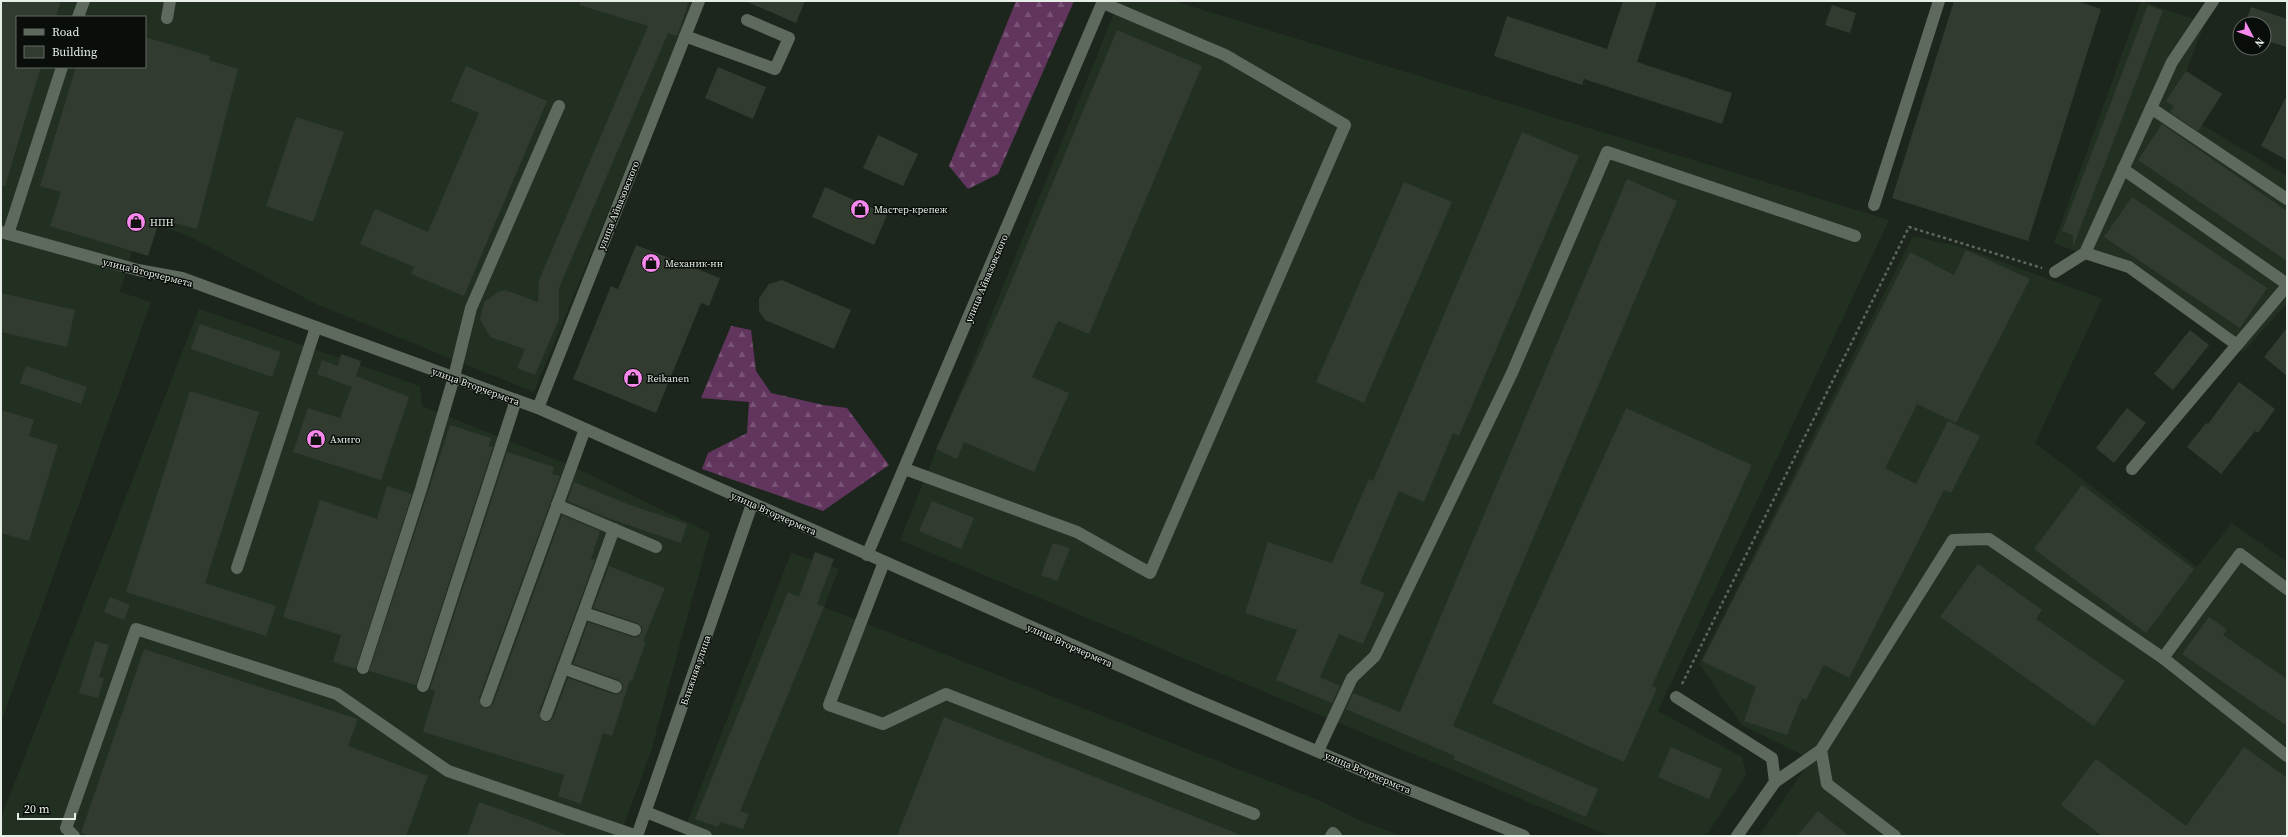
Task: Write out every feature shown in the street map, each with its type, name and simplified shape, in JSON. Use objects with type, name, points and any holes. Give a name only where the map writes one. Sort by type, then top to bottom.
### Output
[{"type":"street","points":[[78,16],[84,1]]},
{"type":"street","points":[[167,18],[170,1]]},
{"type":"street","name":"улица Айвазовского","points":[[538,408],[699,1]]},
{"type":"street","points":[[1874,205],[1939,1]]},
{"type":"street","points":[[2055,272],[2085,253],[2172,62],[2213,1]]},
{"type":"street","points":[[906,469],[1077,532],[1150,573],[1345,125],[1225,55],[1103,2]]},
{"type":"street","name":"улица Айвазовского","points":[[867,555],[906,469],[1103,2]]},
{"type":"street","points":[[685,36],[775,69],[790,38],[747,20]]},
{"type":"street","points":[[4,233],[62,68]]},
{"type":"street","points":[[363,668],[421,489],[454,378],[470,308],[559,106]]},
{"type":"street","points":[[2151,108],[2287,199]]},
{"type":"street","points":[[1318,751],[1352,678],[1375,656],[1389,628],[1512,373],[1607,152],[1855,236]]},
{"type":"street","points":[[2123,168],[2287,285],[2132,469]]},
{"type":"street","name":"улица Вторчермета","points":[[4,233],[138,270],[182,278],[538,408],[1192,698],[1524,836]]},
{"type":"street","points":[[2085,253],[2128,267],[2237,345]]},
{"type":"street","points":[[237,568],[316,327]]},
{"type":"street","points":[[423,686],[516,400]]},
{"type":"street","points":[[486,701],[585,429]]},
{"type":"street","name":"Ближняя улица","points":[[637,836],[752,504]]},
{"type":"street","points":[[557,505],[656,547]]},
{"type":"street","points":[[546,715],[614,529]]},
{"type":"street","points":[[1737,836],[1774,782],[1821,750],[1954,540],[1989,539],[2163,658],[2287,756]]},
{"type":"street","points":[[2163,658],[2240,554],[2287,589]]},
{"type":"street","points":[[884,562],[829,705],[883,724],[946,694],[1254,814]]},
{"type":"street","points":[[584,613],[635,630]]},
{"type":"street","points":[[74,836],[66,828],[136,629],[337,694],[448,771],[637,836]]},
{"type":"street","points":[[563,668],[616,687]]},
{"type":"street","points":[[1676,697],[1772,758],[1774,782]]},
{"type":"street","points":[[1821,750],[1827,784],[1895,836]]},
{"type":"street","points":[[646,812],[706,836]]},
{"type":"street","points":[[1331,836],[1333,833],[1336,836]]},
{"type":"path","points":[[1676,697],[1909,227],[2055,272]]},
{"type":"shaded area","points":[[1,1],[692,1],[677,44],[534,392],[316,304],[185,234],[141,221],[120,292],[151,302],[1,722]]},
{"type":"shaded area","points":[[1119,1],[1174,1],[1889,220],[1658,711],[1742,757],[1746,775],[1706,836],[1610,836],[900,540]]},
{"type":"shaded area","points":[[2141,1],[2205,23],[2186,71],[2222,94],[2202,125],[2287,176],[2287,303],[2243,352],[2123,269],[2054,243]]},
{"type":"shaded area","points":[[1913,236],[1965,248],[2102,299],[2035,443],[2197,567],[2232,523],[2287,562],[2287,836],[1759,836],[1811,759],[1742,725],[1699,664]]},
{"type":"shaded area","points":[[199,309],[420,386],[422,406],[572,466],[710,533],[651,751],[620,836],[1,836],[1,818]]},
{"type":"shaded area","points":[[791,553],[839,569],[824,607],[1320,801],[1359,820],[1402,836],[682,836]]},
{"type":"green space","points":[[1016,1],[1074,1],[998,174],[968,189],[949,166]]},
{"type":"green space","points":[[731,326],[751,330],[756,371],[771,393],[823,405],[847,408],[889,465],[823,511],[702,469],[708,453],[747,433],[749,402],[701,398]]},
{"type":"building","points":[[1,1],[61,1],[56,16],[16,16],[16,68],[41,68],[5,186],[1,186]]},
{"type":"building","points":[[580,1],[689,1],[677,36],[668,33],[559,288],[559,319],[535,375],[517,368],[525,349],[490,337],[480,319],[484,302],[498,292],[505,290],[538,302],[539,280],[648,26],[580,5]]},
{"type":"building","points":[[745,1],[805,1],[796,23]]},
{"type":"building","points":[[1623,1],[1657,1],[1637,62],[1732,93],[1722,124],[1584,79],[1582,85],[1494,56],[1507,16],[1607,49]]},
{"type":"building","points":[[1954,1],[2077,1],[2101,9],[2028,241],[1892,198]]},
{"type":"building","points":[[1832,5],[1856,13],[1850,33],[1825,25]]},
{"type":"building","points":[[2148,5],[2163,11],[2073,247],[2073,235],[2062,231]]},
{"type":"building","points":[[2251,7],[2287,19],[2287,47],[2272,42],[2272,16],[2248,16]]},
{"type":"building","points":[[1117,30],[1202,66],[1089,334],[1058,321],[1032,377],[1069,393],[1034,472],[964,442],[957,459],[936,449],[1004,299]]},
{"type":"building","points":[[146,37],[210,56],[209,60],[238,69],[197,229],[160,219],[148,256],[50,226],[61,192],[40,186],[76,68],[146,68]]},
{"type":"building","points":[[466,66],[547,101],[464,296],[411,274],[414,267],[360,244],[375,209],[428,232],[479,113],[451,101]]},
{"type":"building","points":[[718,67],[766,87],[753,119],[705,98]]},
{"type":"building","points":[[2186,71],[2222,94],[2198,131],[2170,112],[2174,106],[2166,101]]},
{"type":"building","points":[[2287,95],[2287,160],[2261,146]]},
{"type":"building","points":[[296,117],[344,132],[313,222],[266,206]]},
{"type":"building","points":[[2162,124],[2287,211],[2287,261],[2138,160]]},
{"type":"building","points":[[1522,132],[1579,156],[1459,436],[1453,433],[1424,502],[1399,491],[1360,583],[1385,593],[1363,644],[1339,634],[1320,677],[1340,686],[1332,703],[1276,680],[1297,630],[1245,613],[1268,542],[1332,563],[1369,479],[1373,481]]},
{"type":"building","points":[[878,135],[918,154],[903,186],[863,168]]},
{"type":"building","points":[[1627,179],[1677,201],[1453,726],[1598,789],[1586,817],[1453,759],[1455,756],[1346,709],[1353,693],[1400,712]]},
{"type":"building","points":[[1404,182],[1452,202],[1364,403],[1316,382]]},
{"type":"building","points":[[825,187],[887,215],[874,245],[812,217]]},
{"type":"building","points":[[2132,197],[2267,288],[2240,328],[2104,237]]},
{"type":"building","points":[[636,245],[720,278],[709,306],[701,303],[656,413],[573,379],[611,286],[618,289]]},
{"type":"building","points":[[1966,250],[2030,279],[1956,423],[1917,404],[1885,468],[1916,484],[1948,421],[1980,436],[1951,493],[1944,490],[1849,678],[1824,665],[1806,700],[1802,698],[1787,735],[1744,721],[1756,687],[1702,661],[1910,252],[1954,275]]},
{"type":"building","points":[[782,280],[851,310],[834,349],[765,320],[759,311],[759,298],[769,284]]},
{"type":"building","points":[[1,293],[75,310],[67,347],[1,332]]},
{"type":"building","points":[[200,324],[281,352],[272,377],[191,349]]},
{"type":"building","points":[[2287,328],[2287,376],[2264,357]]},
{"type":"building","points":[[2190,330],[2209,345],[2173,390],[2154,374]]},
{"type":"building","points":[[341,354],[361,361],[356,376],[409,397],[381,480],[293,452],[308,408],[340,418],[352,387],[317,374],[322,360],[338,366]]},
{"type":"building","points":[[26,366],[87,387],[81,404],[20,383]]},
{"type":"building","points":[[2239,382],[2275,409],[2258,433],[2255,431],[2221,474],[2187,447],[2206,423],[2208,424]]},
{"type":"building","points":[[190,391],[259,412],[205,583],[276,606],[266,636],[126,592]]},
{"type":"building","points":[[1626,408],[1752,465],[1652,686],[1657,688],[1624,762],[1492,703]]},
{"type":"building","points":[[2127,408],[2146,423],[2114,463],[2096,448]]},
{"type":"building","points":[[1,410],[34,420],[29,436],[58,445],[29,541],[1,533]]},
{"type":"building","points":[[450,425],[491,438],[489,446],[493,447],[416,685],[369,671]]},
{"type":"building","points":[[507,452],[554,467],[552,474],[560,476],[479,698],[481,706],[488,708],[493,704],[562,515],[600,531],[591,559],[595,560],[539,712],[541,720],[548,722],[553,718],[568,678],[613,694],[618,694],[623,690],[623,685],[619,680],[573,664],[588,622],[633,637],[637,637],[642,633],[642,628],[637,623],[593,608],[609,566],[665,588],[643,641],[646,642],[632,681],[630,680],[612,736],[603,733],[581,804],[558,796],[564,775],[423,732],[435,691],[430,689]]},
{"type":"building","points":[[574,482],[630,505],[687,524],[681,543],[605,517],[567,501]]},
{"type":"building","points":[[2082,485],[2194,569],[2146,633],[2034,549]]},
{"type":"building","points":[[387,486],[412,494],[356,668],[353,668],[333,662],[341,635],[283,617],[320,500],[377,519]]},
{"type":"building","points":[[932,501],[974,518],[961,549],[919,531]]},
{"type":"building","points":[[1053,543],[1070,548],[1057,581],[1041,575]]},
{"type":"building","points":[[815,552],[834,559],[817,604],[824,607],[740,811],[749,814],[743,829],[720,822],[718,827],[695,819],[788,592],[799,597]]},
{"type":"building","points":[[1978,564],[2042,610],[2036,619],[2125,681],[2094,726],[1940,617]]},
{"type":"building","points":[[110,597],[130,605],[124,620],[104,612]]},
{"type":"building","points":[[2209,617],[2227,630],[2223,635],[2287,679],[2287,726],[2182,654]]},
{"type":"building","points":[[95,641],[109,645],[99,677],[104,678],[98,698],[79,693]]},
{"type":"building","points":[[144,649],[358,719],[348,746],[428,776],[406,836],[90,836],[81,833]]},
{"type":"building","points":[[944,717],[1241,835],[1241,836],[897,836]]},
{"type":"building","points":[[1671,747],[1722,769],[1709,799],[1658,777]]},
{"type":"building","points":[[2244,747],[2287,778],[2287,836],[2102,836],[2061,805],[2096,759],[2186,826]]},
{"type":"building","points":[[479,802],[532,821],[564,834],[564,836],[467,836]]},
{"type":"building","points":[[1818,811],[1849,836],[1797,836]]},
{"type":"place","name":"Мастер-крепеж","points":[[860,209]]},
{"type":"place","name":"НПН","points":[[136,222]]},
{"type":"place","name":"Механик-нн","points":[[651,263]]},
{"type":"place","name":"Reikanen","points":[[633,378]]},
{"type":"place","name":"Амиго","points":[[316,439]]}]
